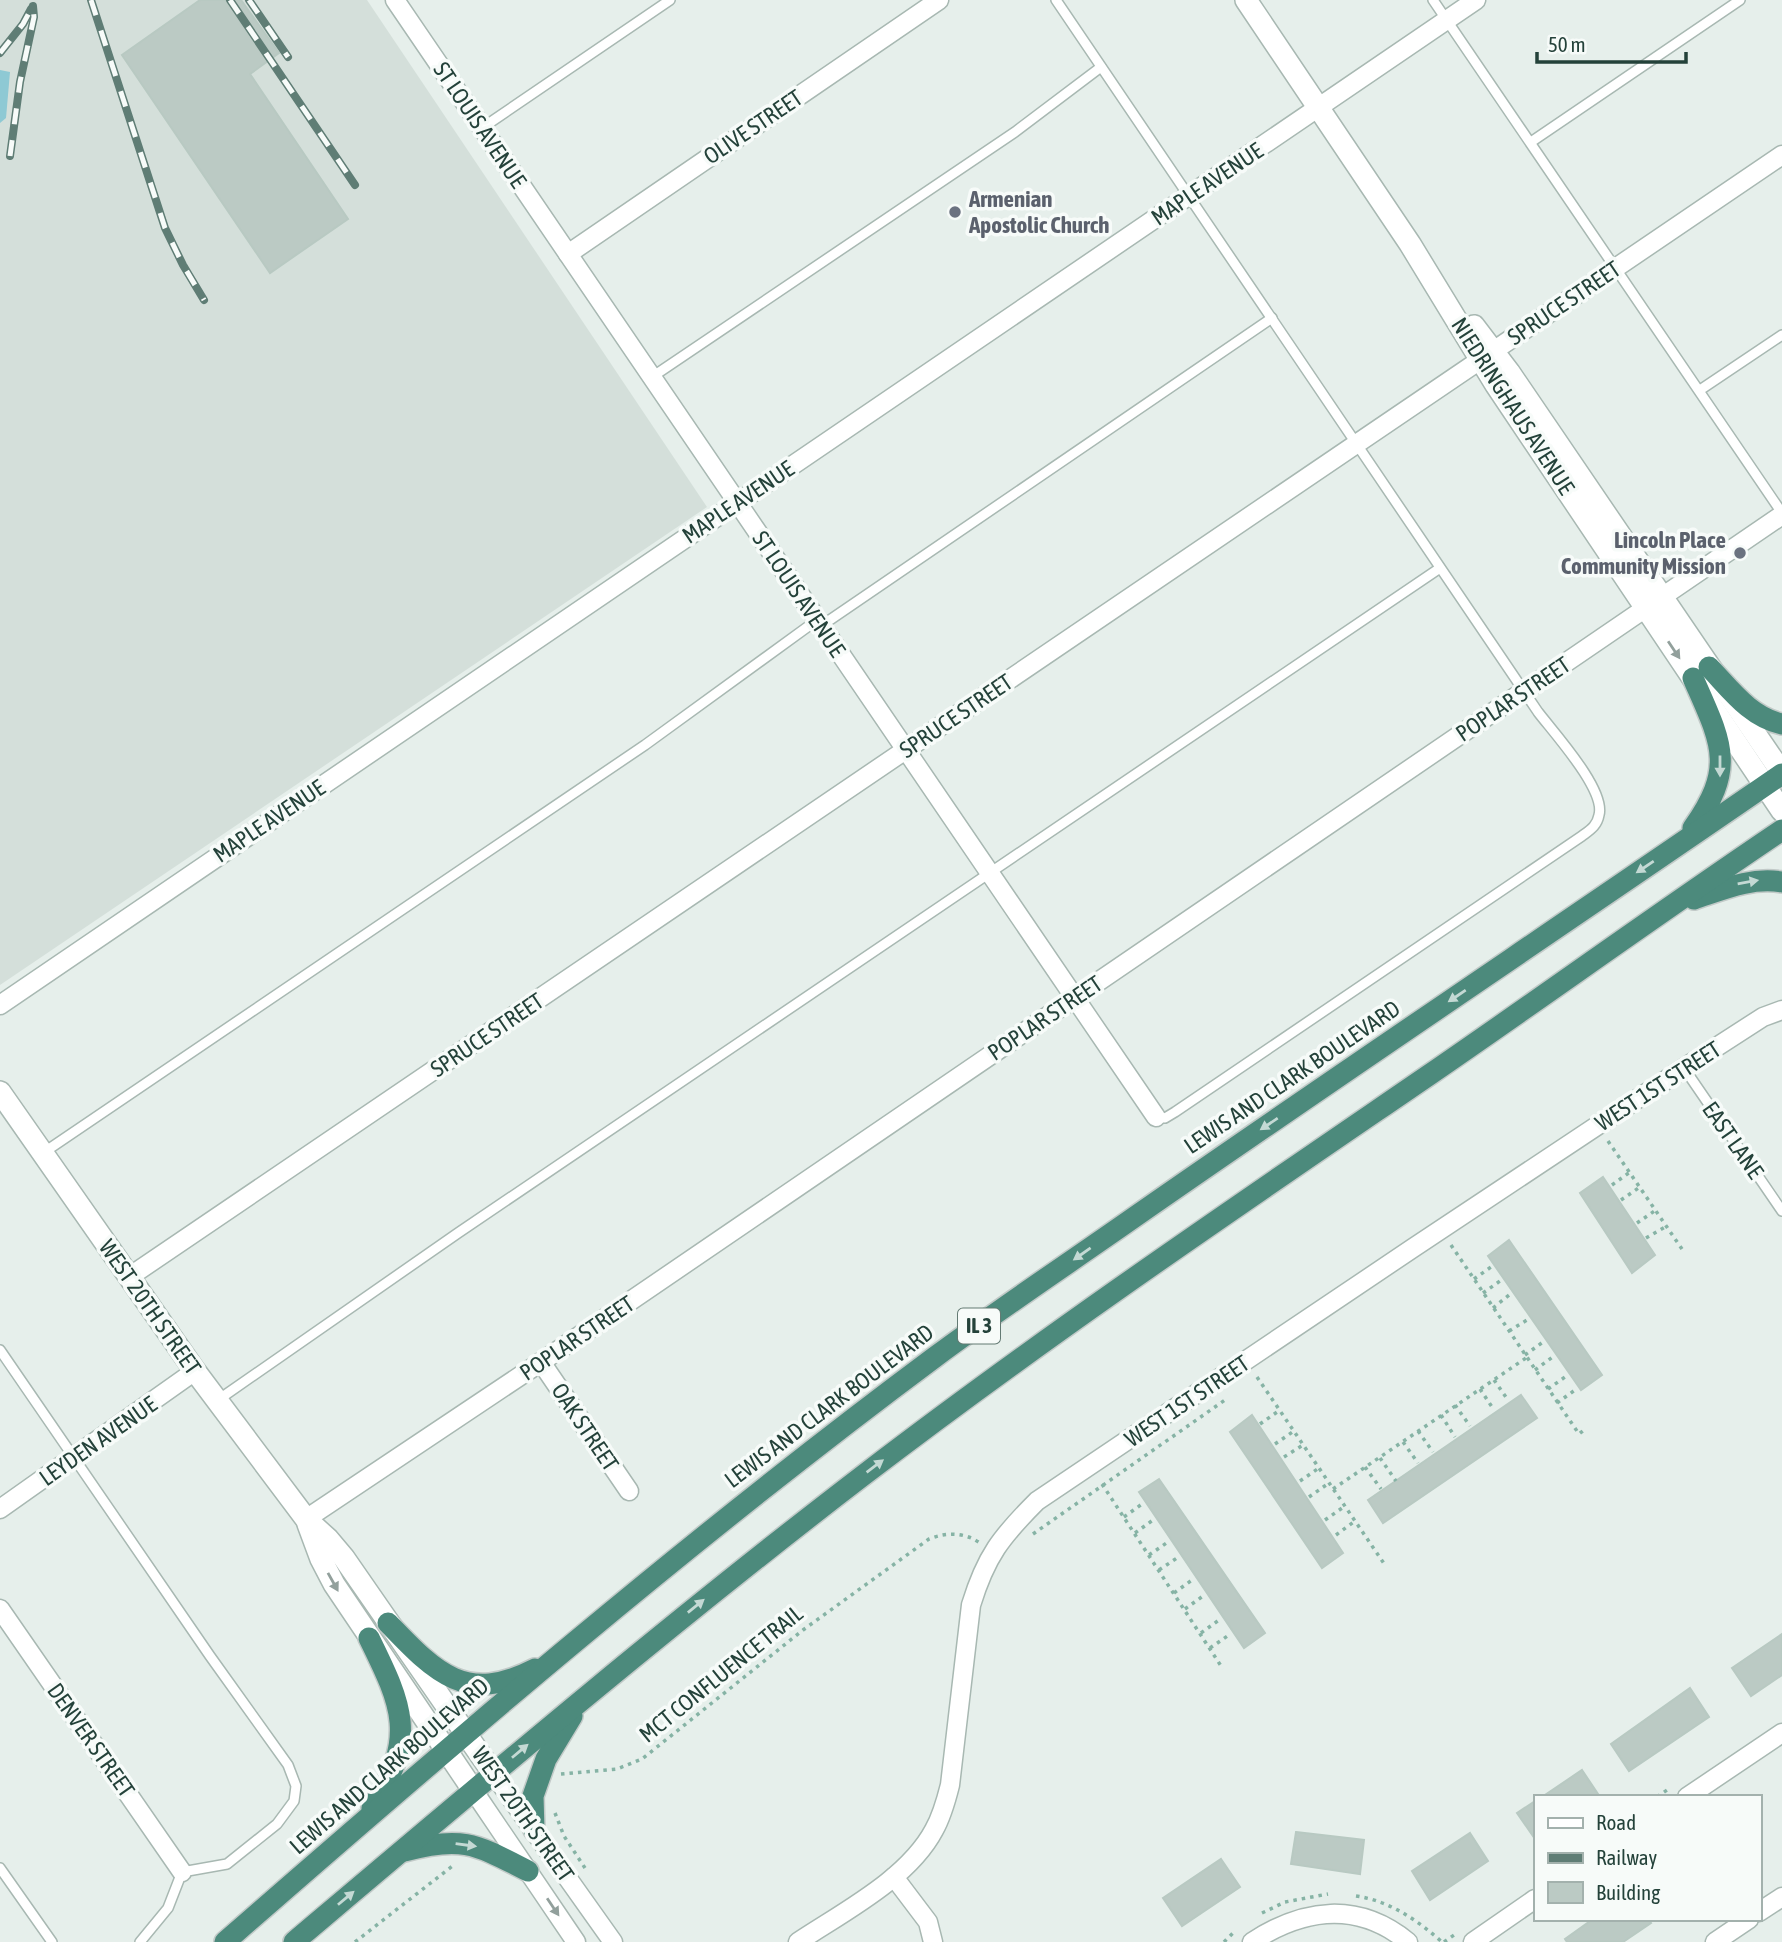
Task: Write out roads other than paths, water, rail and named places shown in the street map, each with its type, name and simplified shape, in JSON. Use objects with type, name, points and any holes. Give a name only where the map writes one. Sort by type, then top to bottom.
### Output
[{"type":"highway","points":[[1701,672],[1749,710],[1768,721],[1782,724]]},
{"type":"highway","points":[[1683,841],[1710,804],[1719,781],[1721,763],[1701,672]]},
{"type":"highway","name":"LEWIS AND CLARK BOULEVARD","points":[[225,1942],[556,1658],[810,1450],[940,1353],[1212,1163],[1776,777]]},
{"type":"highway","name":"IL 3","points":[[294,1942],[587,1695],[867,1472],[1029,1352],[1185,1242],[1782,830]]},
{"type":"highway","points":[[1669,908],[1738,884],[1765,879],[1782,882]]},
{"type":"highway","points":[[388,1623],[419,1655],[449,1678],[473,1684],[496,1682],[523,1675],[556,1658]]},
{"type":"highway","points":[[362,1824],[384,1789],[401,1735],[400,1712],[390,1681],[369,1637]]},
{"type":"highway","points":[[534,1830],[533,1796],[548,1782],[546,1759],[561,1730],[587,1695]]},
{"type":"highway","points":[[400,1852],[433,1843],[475,1845],[528,1871]]},
{"type":"street","name":"OLIVE STREET","points":[[568,254],[939,0]]},
{"type":"street","name":"NIEDRINGHAUS AVENUE","points":[[1246,0],[1701,672],[1776,777],[1782,811]]},
{"type":"street","name":"MAPLE AVENUE","points":[[0,1005],[1476,0]]},
{"type":"street","name":"ST LOUIS AVENUE","points":[[401,2],[482,128],[1156,1117]]},
{"type":"street","name":"SPRUCE STREET","points":[[129,1277],[1782,155]]},
{"type":"street","name":"POPLAR STREET","points":[[306,1519],[541,1362],[1782,514]]},
{"type":"street","name":"WEST 1ST STREET","points":[[798,1942],[894,1877],[918,1854],[934,1832],[950,1785],[971,1605],[980,1576],[992,1551],[1009,1529],[1037,1502],[1684,1068],[1763,1017],[1782,1010]]},
{"type":"street","name":"WEST 20TH STREET","points":[[0,1092],[217,1401],[306,1519],[344,1558],[613,1942]]},
{"type":"street","name":"OAK STREET","points":[[541,1362],[629,1491]]},
{"type":"street","name":"LEYDEN AVENUE","points":[[0,1510],[195,1371]]},
{"type":"street","name":"WEST 20TH STREET","points":[[306,1519],[334,1584],[576,1942]]},
{"type":"street","name":"DENVER STREET","points":[[0,1609],[182,1872]]},
{"type":"street","points":[[1690,1795],[1782,1733]]},
{"type":"street","points":[[894,1877],[928,1922],[933,1942]]},
{"type":"street","points":[[1761,1911],[1782,1897]]},
{"type":"street","points":[[1473,1942],[1534,1900]]},
{"type":"street","points":[[1252,1942],[1292,1921],[1328,1914],[1359,1916],[1397,1933],[1408,1942]]},
{"type":"street","points":[[1715,1942],[1746,1921]]},
{"type":"lane","points":[[482,128],[670,0]]},
{"type":"lane","points":[[1056,0],[1524,691],[1595,787],[1600,808],[1595,827],[1175,1112],[1165,1118],[1156,1117]]},
{"type":"lane","points":[[1433,0],[1617,267],[1782,514]]},
{"type":"lane","points":[[1531,142],[1740,0]]},
{"type":"lane","points":[[652,377],[1015,132],[1101,67]]},
{"type":"lane","points":[[43,1153],[645,746],[819,623],[1272,318]]},
{"type":"lane","points":[[1700,390],[1782,335]]},
{"type":"lane","points":[[217,1401],[458,1233],[1440,568]]},
{"type":"lane","name":"EAST LANE","points":[[1684,1068],[1782,1211]]},
{"type":"lane","points":[[0,1350],[288,1765],[296,1786],[294,1801],[277,1824],[227,1864],[182,1872],[168,1908],[140,1942]]},
{"type":"lane","points":[[0,1868],[52,1942]]},
{"type":"water","points":[[0,70],[10,72],[6,118],[0,123]]},
{"type":"railway","points":[[91,0],[165,228],[204,300]]},
{"type":"railway","points":[[230,0],[355,185]]},
{"type":"railway","points":[[249,0],[288,57]]},
{"type":"railway","points":[[10,156],[20,82],[34,17],[33,6]]},
{"type":"railway","points":[[0,53],[31,9]]},
{"type":"place","name":"Armenian Apostolic Church","points":[[955,212]]},
{"type":"place","name":"Lincoln Place Community Mission","points":[[1740,553]]}]
